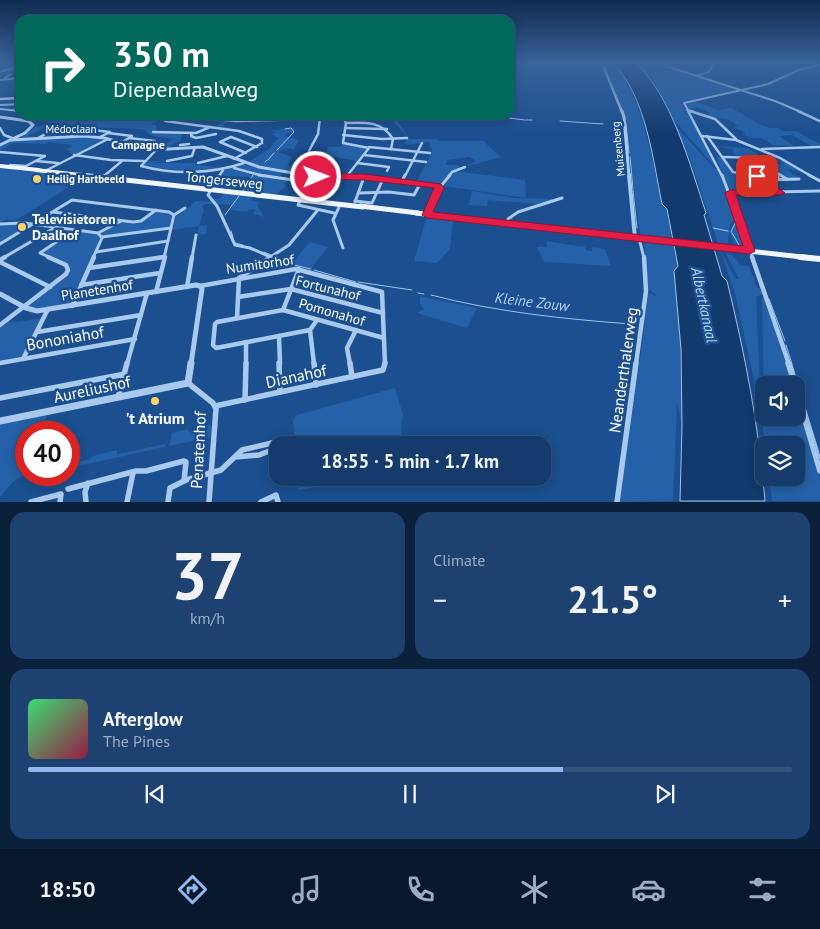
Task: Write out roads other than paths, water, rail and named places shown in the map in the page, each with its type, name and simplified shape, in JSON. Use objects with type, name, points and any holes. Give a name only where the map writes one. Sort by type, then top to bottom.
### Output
[{"type":"main road","points":[[1,100],[15,99]]},
{"type":"main road","name":"Tongerseweg","points":[[0,166],[340,205],[354,204],[363,207],[820,258]]},
{"type":"street","name":"Muizenberg","points":[[612,86],[621,108],[640,239]]},
{"type":"street","points":[[727,86],[775,101],[820,121]]},
{"type":"street","points":[[759,86],[684,103],[730,193],[792,376]]},
{"type":"street","points":[[0,107],[15,105]]},
{"type":"street","points":[[0,107],[15,110]]},
{"type":"street","points":[[688,110],[715,119],[736,140]]},
{"type":"street","points":[[0,117],[33,124],[30,130],[18,138]]},
{"type":"street","points":[[162,120],[165,122],[240,131],[260,138],[262,141],[257,147],[234,159]]},
{"type":"street","points":[[219,120],[236,122],[278,120]]},
{"type":"street","points":[[308,175],[310,173],[309,151],[318,134],[320,120]]},
{"type":"street","points":[[345,120],[342,142],[344,144],[430,152]]},
{"type":"street","points":[[361,122],[366,120]]},
{"type":"street","points":[[346,123],[361,122],[387,125]]},
{"type":"street","points":[[345,128],[387,125]]},
{"type":"street","points":[[387,125],[393,139],[391,149]]},
{"type":"street","points":[[153,132],[192,133],[202,132],[210,127]]},
{"type":"street","points":[[0,128],[4,135],[12,139]]},
{"type":"street","points":[[38,138],[55,129],[80,132]]},
{"type":"street","points":[[73,136],[86,129],[132,136],[122,143]]},
{"type":"street","points":[[100,138],[108,133]]},
{"type":"street","points":[[192,133],[191,136],[194,138],[216,134]]},
{"type":"street","points":[[343,135],[393,139],[407,138]]},
{"type":"street","name":"Médoclaan","points":[[0,145],[18,138],[73,136],[100,138],[155,151],[189,144]]},
{"type":"street","points":[[702,136],[736,140],[760,150],[820,181]]},
{"type":"street","points":[[708,136],[733,172],[778,177]]},
{"type":"street","points":[[246,153],[220,142],[231,137],[257,147]]},
{"type":"street","points":[[129,138],[155,141],[144,149]]},
{"type":"street","points":[[44,171],[108,140]]},
{"type":"street","points":[[402,182],[422,142]]},
{"type":"street","name":"Médoclaan","points":[[181,146],[209,148],[244,163],[313,176],[336,176]]},
{"type":"street","points":[[192,156],[195,147]]},
{"type":"street","points":[[346,176],[369,147]]},
{"type":"street","points":[[760,150],[820,147]]},
{"type":"street","points":[[155,151],[144,161],[142,166],[156,169],[210,171],[224,170],[244,163]]},
{"type":"street","points":[[0,152],[44,156],[26,166],[10,165]]},
{"type":"street","points":[[400,159],[402,154]]},
{"type":"street","points":[[74,155],[144,161]]},
{"type":"street","points":[[364,155],[426,162]]},
{"type":"street","points":[[167,162],[170,159],[192,156],[198,157],[199,162],[227,156]]},
{"type":"street","points":[[723,157],[764,158]]},
{"type":"street","points":[[385,166],[389,158]]},
{"type":"street","points":[[743,158],[756,175],[780,193]]},
{"type":"street","points":[[756,158],[787,179]]},
{"type":"street","points":[[102,177],[122,160]]},
{"type":"street","points":[[36,161],[58,163]]},
{"type":"street","points":[[357,163],[372,163],[389,167],[387,171]]},
{"type":"street","points":[[318,202],[324,191],[321,191],[336,176],[364,177],[442,186],[453,172],[465,167]]},
{"type":"street","points":[[232,168],[264,176],[307,182]]},
{"type":"street","points":[[224,170],[208,194],[217,206],[235,245],[246,247],[287,264]]},
{"type":"street","points":[[313,176],[307,182],[298,205],[334,214]]},
{"type":"street","points":[[354,204],[359,194],[359,186],[364,177]]},
{"type":"street","points":[[377,192],[383,179]]},
{"type":"street","points":[[762,180],[799,179]]},
{"type":"street","points":[[359,194],[377,192],[414,195],[420,184]]},
{"type":"street","points":[[427,214],[439,186]]},
{"type":"street","points":[[730,193],[820,191]]},
{"type":"street","name":"Tongerseweg","points":[[354,204],[371,203],[377,192]]},
{"type":"street","points":[[508,223],[508,219],[518,212],[562,198]]},
{"type":"street","points":[[0,244],[72,200],[156,210],[169,212],[174,215]]},
{"type":"street","points":[[340,205],[334,214],[332,223],[338,242],[344,248]]},
{"type":"street","points":[[156,292],[174,215],[185,208]]},
{"type":"street","points":[[53,212],[139,222],[156,210]]},
{"type":"street","points":[[237,318],[239,278],[289,246],[317,211]]},
{"type":"street","points":[[0,224],[35,224],[98,233],[120,221]]},
{"type":"street","points":[[0,261],[56,228]]},
{"type":"street","points":[[102,237],[172,228]]},
{"type":"street","points":[[0,325],[64,276],[68,268],[64,264],[40,253],[74,230]]},
{"type":"street","points":[[98,233],[102,237]]},
{"type":"street","points":[[187,287],[196,235]]},
{"type":"street","points":[[72,306],[102,237]]},
{"type":"street","name":"Neanderthalerweg","points":[[617,502],[646,291],[645,261],[640,239]]},
{"type":"street","points":[[96,252],[168,241]]},
{"type":"street","points":[[89,268],[164,257]]},
{"type":"street","points":[[0,261],[50,286]]},
{"type":"street","points":[[283,310],[298,270]]},
{"type":"street","name":"Numitorhof","points":[[200,286],[239,278],[298,270],[380,290],[382,292],[383,313]]},
{"type":"street","points":[[81,285],[160,273]]},
{"type":"street","points":[[188,382],[200,286]]},
{"type":"street","name":"Planetenhof","points":[[0,294],[24,307],[36,311],[200,286]]},
{"type":"street","name":"Fortunahof","points":[[238,297],[291,289],[383,313]]},
{"type":"street","points":[[118,397],[147,293]]},
{"type":"street","points":[[23,359],[48,309]]},
{"type":"street","name":"Pomonahof","points":[[246,342],[214,347],[216,324],[237,318],[283,310],[384,338]]},
{"type":"street","points":[[383,313],[384,338]]},
{"type":"street","points":[[37,332],[141,315]]},
{"type":"street","points":[[316,385],[310,330],[317,320]]},
{"type":"street","points":[[245,400],[246,342],[310,330]]},
{"type":"street","points":[[352,377],[346,348],[356,330]]},
{"type":"street","points":[[279,336],[280,392]]},
{"type":"street","name":"Bononiahof","points":[[0,363],[135,338]]},
{"type":"street","name":"Dianahof","points":[[215,406],[383,370],[384,338]]},
{"type":"street","points":[[0,398],[125,374]]},
{"type":"street","name":"Aureliushof","points":[[0,421],[188,382]]},
{"type":"street","name":"Penatenhof","points":[[188,382],[215,406],[209,502]]},
{"type":"street","points":[[805,420],[820,471]]},
{"type":"street","points":[[168,502],[170,488],[184,481],[221,470],[242,450],[272,443],[272,450],[269,453],[235,457]]},
{"type":"street","points":[[68,489],[184,461],[186,462],[184,481]]},
{"type":"street","points":[[127,502],[133,473]]},
{"type":"street","points":[[86,502],[85,492],[88,483]]},
{"type":"street","points":[[31,502],[61,494],[60,502]]},
{"type":"street","points":[[262,502],[276,495],[278,502]]},
{"type":"water","name":"Albertkanaal","points":[[629,86],[655,86],[678,132],[706,213],[704,215],[722,276],[727,281],[734,308],[757,436],[755,436],[755,486],[763,486],[765,501],[680,501],[682,426],[681,349],[674,271],[678,266],[667,209],[662,204],[641,111]]},
{"type":"waterway","points":[[515,119],[525,120]]},
{"type":"waterway","points":[[526,120],[532,120]]},
{"type":"waterway","points":[[560,121],[603,124]]},
{"type":"waterway","points":[[626,124],[629,153]]},
{"type":"waterway","name":"Kleine Zouw","points":[[277,150],[294,132],[291,128],[285,129]]},
{"type":"waterway","name":"Kleine Zouw","points":[[268,160],[274,153]]},
{"type":"waterway","points":[[630,157],[633,189]]},
{"type":"waterway","name":"Kleine Zouw","points":[[243,191],[253,175]]},
{"type":"waterway","points":[[633,190],[637,228]]},
{"type":"waterway","name":"Kleine Zouw","points":[[225,215],[239,196]]},
{"type":"waterway","points":[[731,232],[737,219]]},
{"type":"waterway","points":[[713,228],[728,231]]},
{"type":"waterway","name":"Kleine Zouw","points":[[231,231],[233,237]]},
{"type":"waterway","points":[[732,233],[739,245]]},
{"type":"waterway","name":"Kleine Zouw","points":[[235,243],[243,245]]},
{"type":"waterway","name":"Kleine Zouw","points":[[264,252],[271,255]]},
{"type":"waterway","name":"Kleine Zouw","points":[[294,265],[311,269]]},
{"type":"waterway","name":"Kleine Zouw","points":[[314,270],[356,282]]},
{"type":"waterway","name":"Kleine Zouw","points":[[358,282],[412,290]]},
{"type":"waterway","name":"Kleine Zouw","points":[[418,293],[424,294]]},
{"type":"waterway","name":"Kleine Zouw","points":[[431,295],[480,306],[530,314],[631,324]]},
{"type":"waterway","points":[[769,299],[785,341]]},
{"type":"waterway","points":[[786,345],[792,364]]},
{"type":"waterway","points":[[791,363],[820,458]]},
{"type":"place","name":"Heilig Hartbeeld","points":[[37,179]]},
{"type":"place","name":"Televisietoren Daalhof","points":[[22,227]]},
{"type":"place","name":"'t Atrium","points":[[155,401]]},
{"type":"district","name":"Campagne","points":[[138,145]]}]
